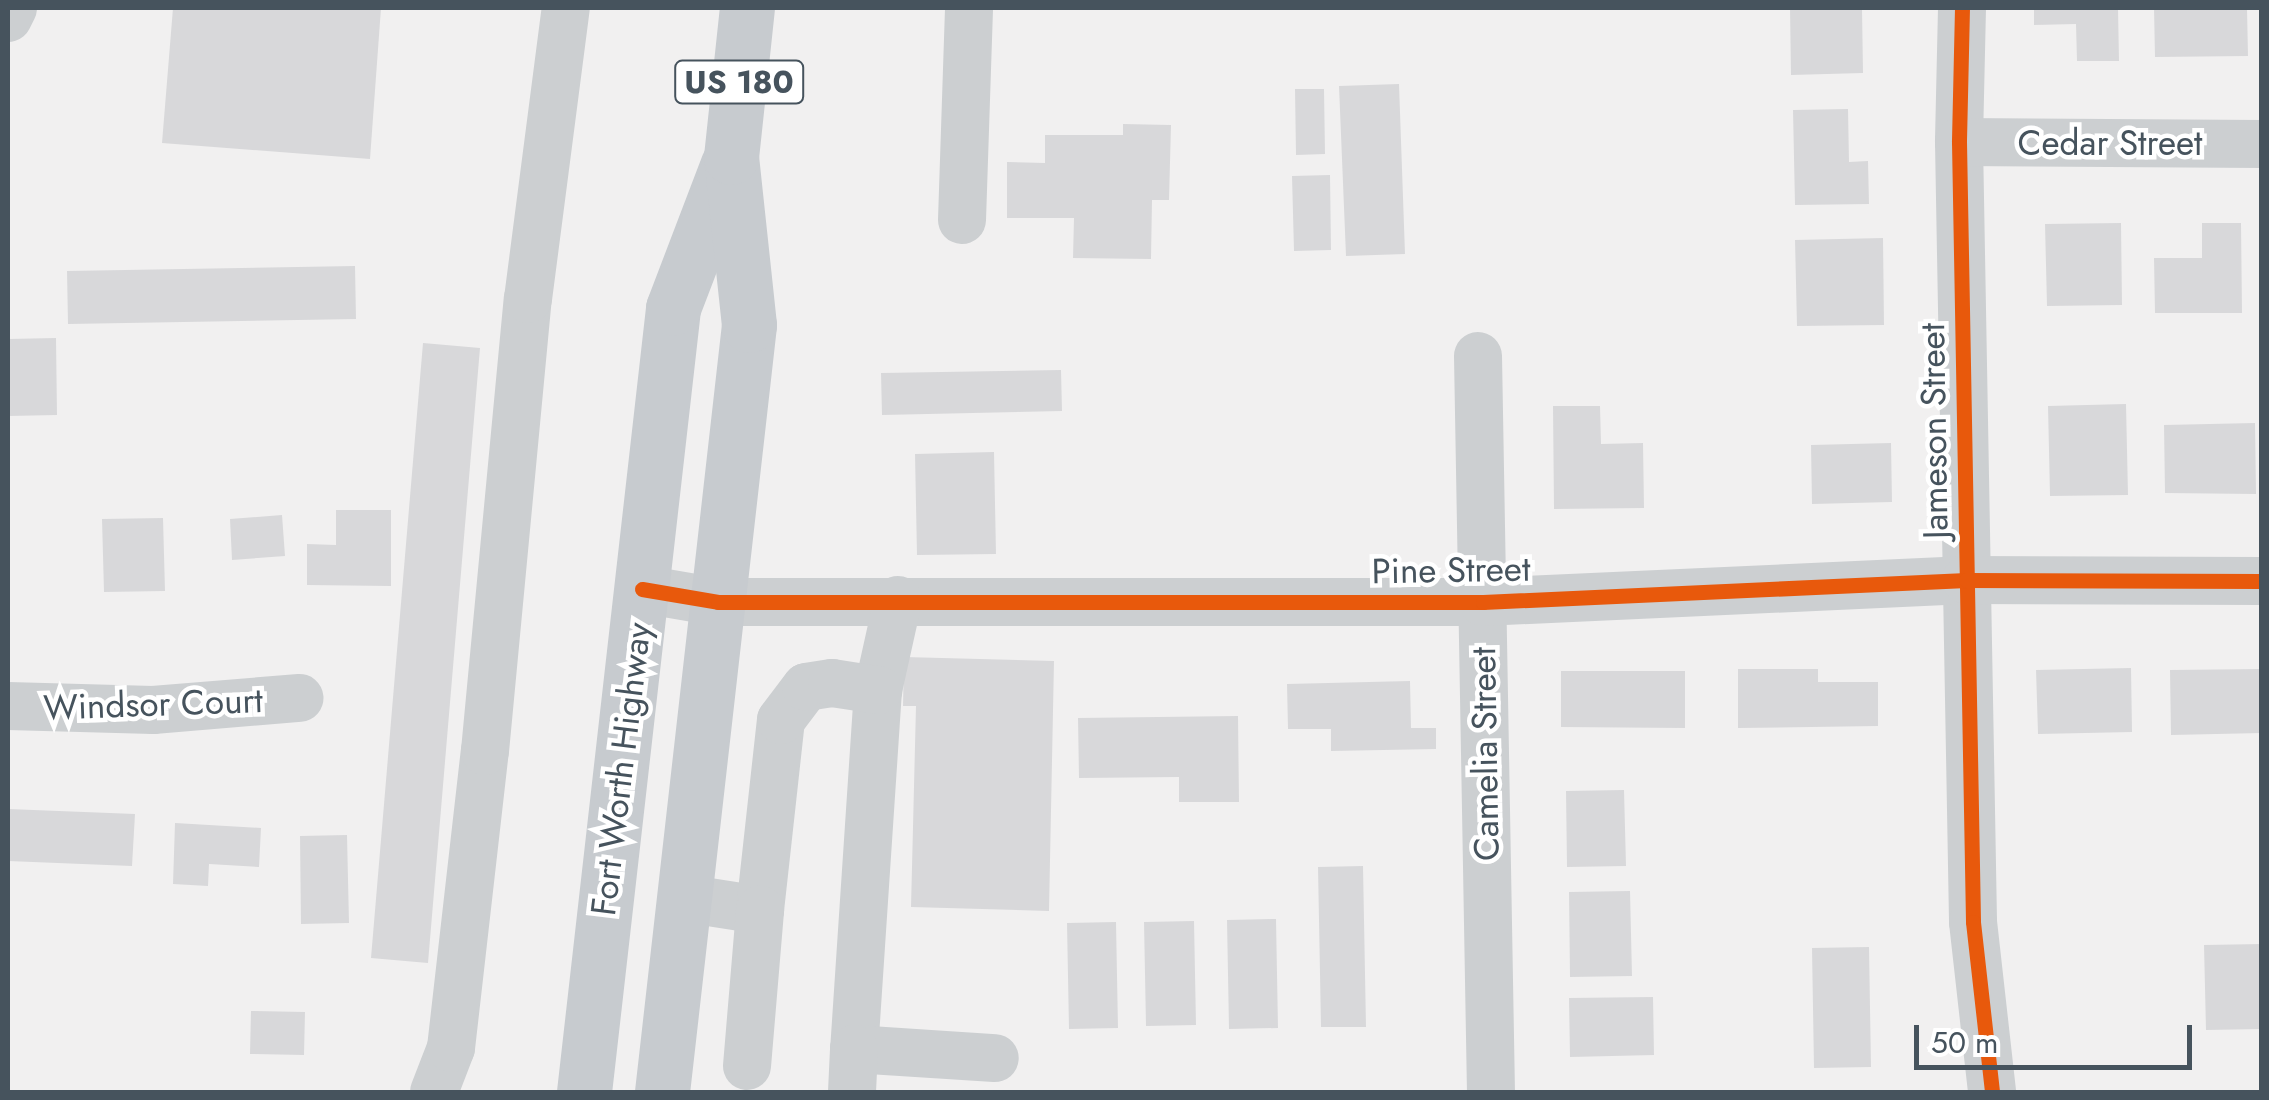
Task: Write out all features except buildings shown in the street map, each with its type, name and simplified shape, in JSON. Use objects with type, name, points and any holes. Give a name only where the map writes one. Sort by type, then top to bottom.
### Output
[{"type":"main road","name":"Fort Worth Highway","points":[[662,1092],[749,325],[731,157],[747,8]]},
{"type":"main road","name":"Fort Worth Highway","points":[[584,1092],[673,308],[731,157]]},
{"type":"street","points":[[8,18],[13,8]]},
{"type":"street","points":[[434,1092],[451,1048],[486,751],[528,300],[566,8]]},
{"type":"street","points":[[962,220],[969,8]]},
{"type":"street","name":"Jameson Street","points":[[1962,8],[1959,142],[1973,922],[1992,1092]]},
{"type":"street","name":"Cedar Street","points":[[1959,142],[2262,144]]},
{"type":"street","name":"Camelia Street","points":[[1478,356],[1491,1092]]},
{"type":"street","name":"Pine Street","points":[[642,589],[718,602],[1483,602],[1966,580],[2262,581]]},
{"type":"street","points":[[898,600],[878,690],[853,1071],[995,1058]]},
{"type":"street","points":[[748,1066],[760,910],[782,720],[806,687],[832,683],[878,690]]},
{"type":"street","name":"Windsor Court","points":[[8,706],[153,710],[300,698]]},
{"type":"street","points":[[684,898],[760,910]]},
{"type":"cycle path","points":[[1962,8],[1959,142],[1973,922],[1992,1092]]},
{"type":"cycle path","points":[[642,589],[718,602],[1483,602],[1966,580],[2262,581]]}]
